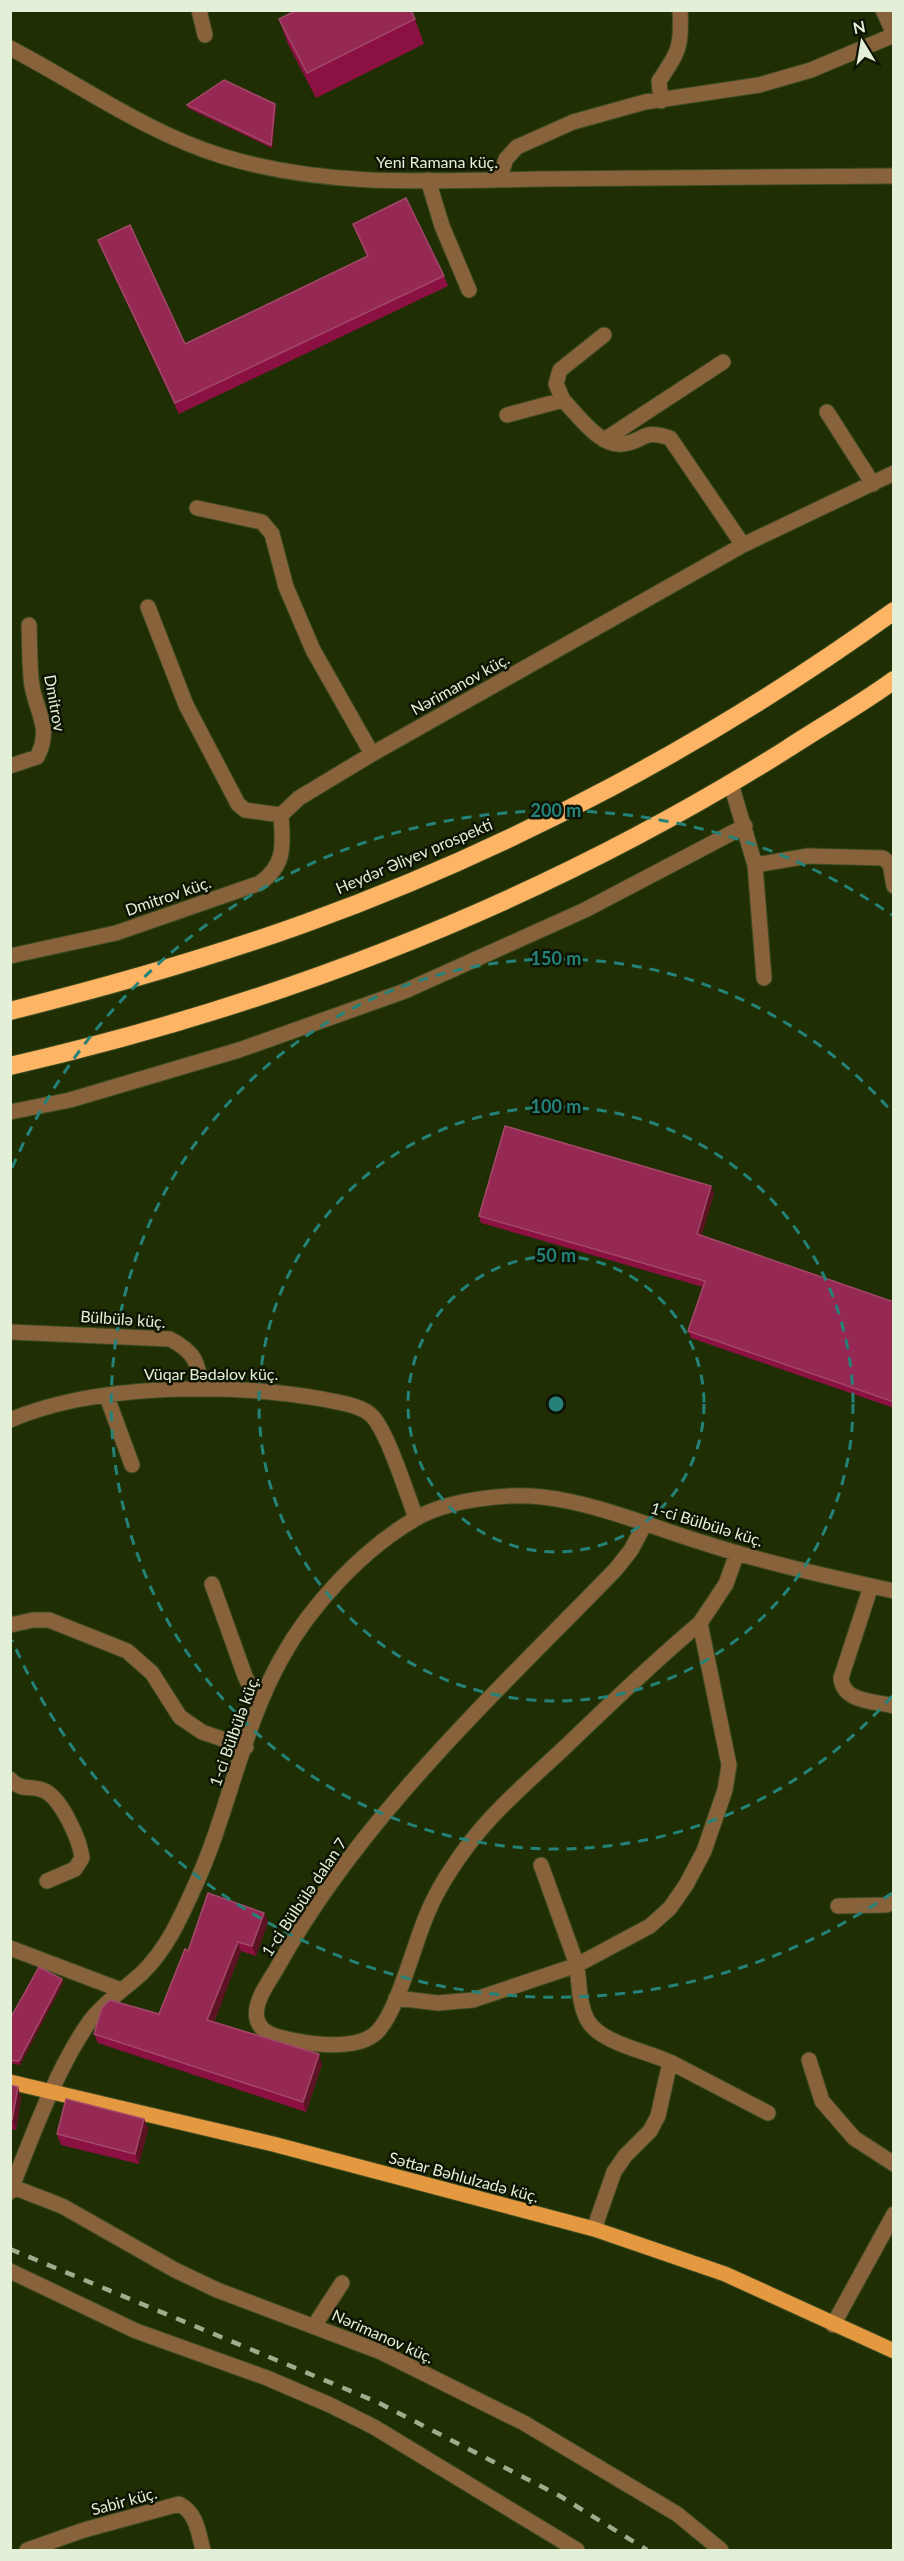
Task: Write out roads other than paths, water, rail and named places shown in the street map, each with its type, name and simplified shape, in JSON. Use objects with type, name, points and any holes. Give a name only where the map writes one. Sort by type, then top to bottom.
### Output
[{"type":"highway","name":"Heydər Əliyev prospekti","points":[[10,1011],[200,960],[309,922],[468,857],[602,791],[709,731],[849,643],[894,611]]},
{"type":"highway","points":[[10,1066],[91,1047],[201,1016],[325,974],[495,906],[630,841],[731,784],[894,680]]},
{"type":"main road","name":"Səttar Bəhlulzadə küç.","points":[[10,2082],[273,2144],[594,2229],[725,2274],[894,2351]]},
{"type":"street","points":[[198,10],[205,35]]},
{"type":"street","points":[[661,100],[659,81],[676,59],[681,36],[680,10]]},
{"type":"street","points":[[499,180],[506,159],[517,147],[606,111],[759,85],[811,70],[894,34],[883,10]]},
{"type":"street","name":"Yeni Ramana küç.","points":[[10,48],[142,124],[223,156],[306,176],[428,180],[894,176]]},
{"type":"street","points":[[428,180],[442,226],[469,290]]},
{"type":"street","points":[[603,334],[560,370],[556,384],[563,400],[604,440],[621,445],[653,432],[670,438],[743,545]]},
{"type":"street","points":[[604,440],[723,362]]},
{"type":"street","points":[[507,415],[563,400]]},
{"type":"street","points":[[827,412],[873,484]]},
{"type":"street","name":"Nərimanov küç.","points":[[280,814],[299,798],[372,754],[743,545],[894,473]]},
{"type":"street","points":[[197,508],[262,522],[272,534],[286,587],[314,650],[372,754]]},
{"type":"street","points":[[148,607],[186,705],[238,804],[245,810],[280,814]]},
{"type":"street","name":"Dmitrov","points":[[10,766],[37,757],[45,732],[32,686],[29,626]]},
{"type":"street","points":[[731,784],[755,865],[764,978]]},
{"type":"street","name":"Dmitrov küç.","points":[[10,956],[116,933],[260,883],[274,873],[280,860],[282,842],[280,814]]},
{"type":"street","points":[[10,1112],[70,1100],[239,1050],[405,991],[585,910],[745,826]]},
{"type":"street","points":[[755,865],[808,856],[883,858],[890,864],[894,886]]},
{"type":"street","name":"Bülbülə küç.","points":[[10,1332],[170,1339],[187,1347],[198,1361],[202,1389]]},
{"type":"street","name":"Vüqar Bədəlov küç.","points":[[10,1420],[50,1407],[107,1396],[144,1391],[202,1389],[285,1393],[360,1408],[373,1416],[381,1430],[417,1518]]},
{"type":"street","points":[[107,1396],[132,1465]]},
{"type":"street","name":"1-ci Bülbülə küç.","points":[[11,2190],[52,2092],[91,2020],[143,1972],[173,1931],[195,1888],[217,1832],[260,1705],[297,1633],[326,1596],[355,1566],[417,1518],[488,1498],[542,1497],[578,1504],[737,1553],[894,1591]]},
{"type":"street","name":"1-ci Bülbülə dalan 7","points":[[645,1524],[631,1550],[616,1569],[404,1793],[336,1877],[290,1944],[256,2008],[257,2021],[271,2035],[303,2042],[361,2043],[377,2032],[396,1998],[428,1912],[466,1848],[496,1812],[663,1653],[700,1623],[726,1584],[737,1553]]},
{"type":"street","points":[[212,1584],[245,1676],[260,1705]]},
{"type":"street","points":[[871,1586],[841,1678],[842,1688],[847,1695],[894,1706]]},
{"type":"street","points":[[10,1625],[33,1620],[49,1620],[127,1651],[152,1673],[180,1717],[202,1732],[246,1748]]},
{"type":"street","points":[[396,1998],[438,2003],[473,2000],[577,1965],[650,1926],[670,1908],[686,1885],[704,1851],[725,1790],[729,1765],[700,1623]]},
{"type":"street","points":[[10,1779],[20,1788],[46,1792],[57,1803],[80,1843],[82,1858],[75,1869],[47,1881]]},
{"type":"street","points":[[541,1865],[577,1965],[587,2019],[596,2031],[606,2039],[670,2062],[768,2113]]},
{"type":"street","points":[[838,1906],[886,1905],[894,1902]]},
{"type":"street","points":[[10,1948],[121,1990]]},
{"type":"street","points":[[809,2060],[822,2101],[855,2138],[894,2164]]},
{"type":"street","points":[[594,2229],[614,2172],[625,2156],[650,2131],[658,2116],[670,2062]]},
{"type":"street","name":"Nərimanov küç.","points":[[11,2190],[62,2206],[175,2270],[218,2290],[381,2352],[524,2423],[676,2514],[721,2550]]},
{"type":"street","points":[[833,2325],[894,2214]]},
{"type":"street","points":[[10,2271],[136,2331],[267,2378],[339,2409],[374,2427],[577,2550]]},
{"type":"street","points":[[314,2326],[342,2283]]},
{"type":"street","name":"Sabir küç.","points":[[27,2550],[84,2530],[179,2504],[189,2509],[195,2519],[203,2550]]},
{"type":"railway","points":[[10,2249],[377,2402],[560,2496],[647,2550]]}]
